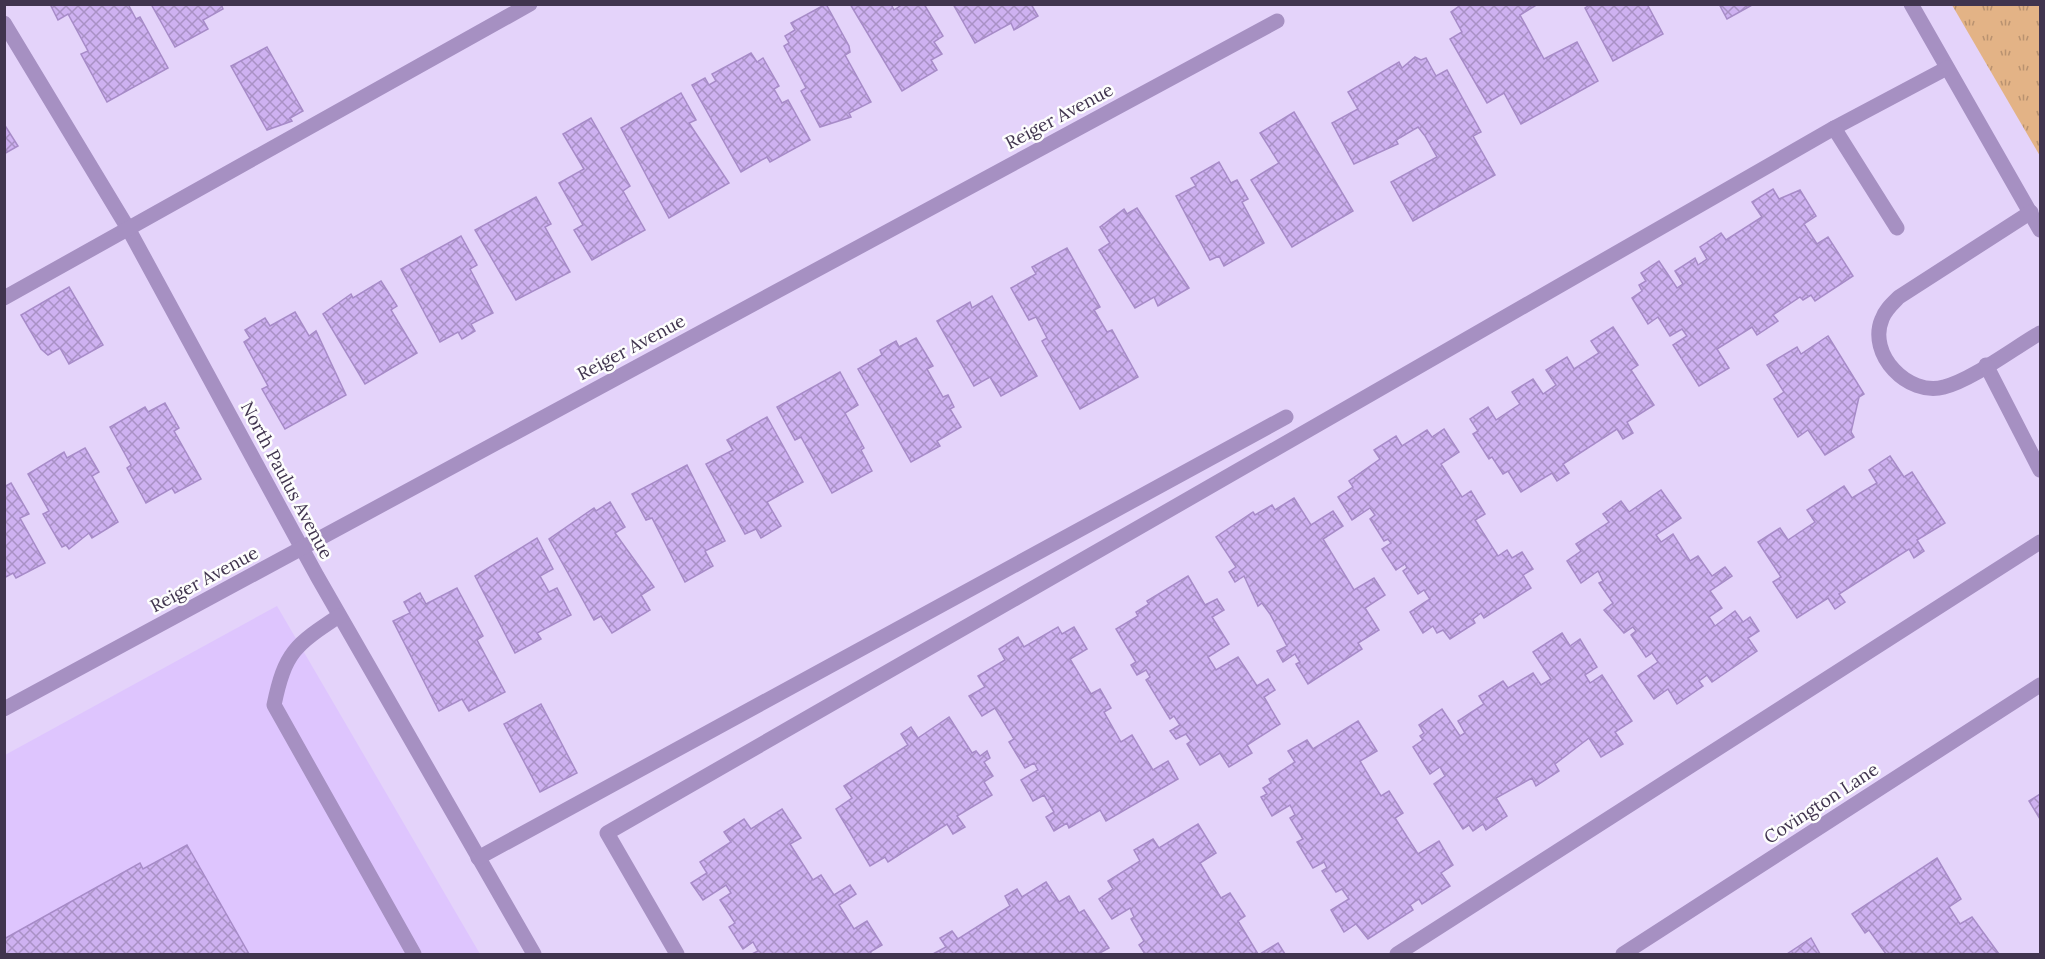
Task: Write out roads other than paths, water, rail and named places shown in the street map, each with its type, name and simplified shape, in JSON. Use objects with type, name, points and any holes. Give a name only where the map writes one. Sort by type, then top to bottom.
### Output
[{"type":"street","points":[[4,298],[530,4]]},
{"type":"street","points":[[1911,4],[2040,230]]},
{"type":"street","name":"Reiger Avenue","points":[[4,709],[1277,21]]},
{"type":"street","name":"North Paulus Avenue","points":[[4,23],[129,230],[301,549],[534,954]]},
{"type":"street","points":[[677,954],[607,833],[1834,128],[1947,68]]},
{"type":"street","points":[[1834,128],[1897,228]]},
{"type":"street","points":[[2031,212],[1899,297],[1887,308],[1881,320],[1880,347],[1891,368],[1911,382],[1928,388],[1943,388],[2040,333]]},
{"type":"street","points":[[1986,365],[2040,470]]},
{"type":"street","points":[[478,858],[1286,417]]},
{"type":"street","points":[[1397,954],[2040,542]]},
{"type":"street","points":[[339,616],[300,642],[282,669],[274,705],[414,954]]},
{"type":"street","name":"Covington Lane","points":[[1623,954],[2040,684]]}]
